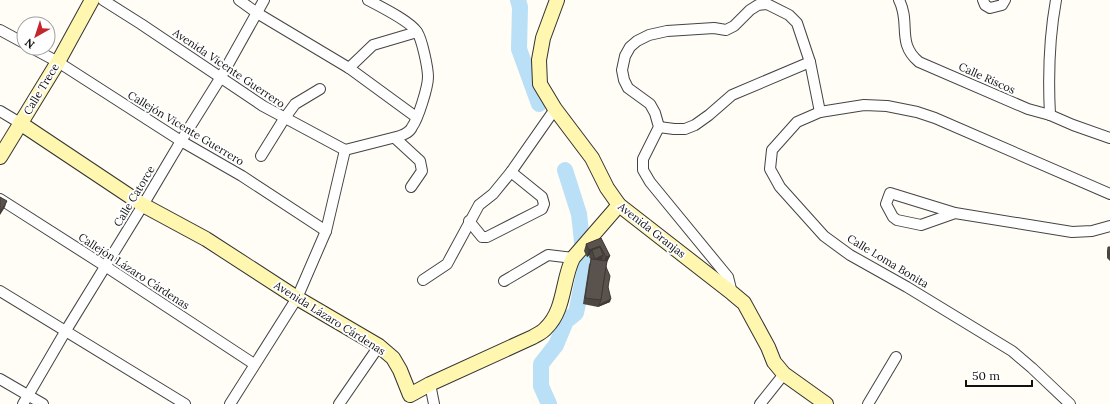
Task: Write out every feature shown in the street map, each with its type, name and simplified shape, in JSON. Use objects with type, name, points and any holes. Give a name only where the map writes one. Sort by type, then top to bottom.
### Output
[{"type":"main road","name":"Calle Trece","points":[[0,157],[58,62],[92,0]]},
{"type":"main road","name":"Avenida Granjas","points":[[557,0],[543,38],[539,60],[540,84],[555,109],[592,158],[619,205],[744,303],[768,347],[774,362],[784,374],[826,404]]},
{"type":"main road","name":"Avenida Lázaro Cárdenas","points":[[20,123],[143,205],[206,239],[297,298],[379,346],[393,358],[400,370],[409,400],[430,384],[533,337],[547,328],[557,313],[569,266],[573,258],[619,205]]},
{"type":"street","name":"Avenida Vicente Guerrero","points":[[103,0],[263,106],[345,150]]},
{"type":"street","points":[[239,0],[257,13],[349,68],[416,117]]},
{"type":"street","name":"Calle Catorce","points":[[26,400],[65,332],[221,77],[264,0]]},
{"type":"street","points":[[230,404],[297,298],[326,231],[345,150],[395,138],[407,133],[413,127],[428,76],[421,39],[412,25],[368,0]]},
{"type":"street","name":"Calle Riscos","points":[[899,0],[905,16],[905,39],[913,57],[919,62],[1028,109],[1050,115],[1110,138]]},
{"type":"street","points":[[983,0],[985,5],[990,8],[1002,4],[1004,0]]},
{"type":"street","points":[[1050,115],[1048,83],[1052,24],[1056,0]]},
{"type":"street","points":[[732,293],[728,277],[650,182],[644,170],[643,159],[659,127],[655,113],[650,104],[628,88],[624,80],[622,70],[625,56],[630,47],[637,41],[667,31],[714,28],[726,30],[734,26],[750,10],[758,5],[766,4],[789,15],[797,23],[810,62],[820,112]]},
{"type":"street","points":[[0,30],[16,39]]},
{"type":"street","points":[[349,68],[373,45],[417,32]]},
{"type":"street","name":"Callejón Vicente Guerrero","points":[[47,56],[181,141],[242,176],[326,231]]},
{"type":"street","points":[[659,127],[685,129],[695,125],[732,96],[810,62]]},
{"type":"street","points":[[261,156],[284,118],[295,104],[320,89]]},
{"type":"street","name":"Calle Loma Bonita","points":[[1070,404],[1012,351],[907,287],[850,255],[824,236],[780,187],[770,169],[772,150],[797,122],[820,112],[864,105],[887,106],[917,112],[935,118],[1110,194]]},
{"type":"street","points":[[422,280],[447,264],[479,205],[493,194],[511,172],[555,109]]},
{"type":"street","name":"Avenida Lázaro Cárdenas","points":[[0,111],[20,123]]},
{"type":"street","points":[[395,138],[420,161],[422,171],[411,187]]},
{"type":"street","points":[[469,221],[482,236],[486,237],[542,209],[544,204],[542,197],[511,172]]},
{"type":"street","points":[[955,213],[921,226],[897,220],[886,204],[890,193],[955,213],[1072,232],[1092,231],[1110,226]]},
{"type":"street","name":"Callejón Lázaro Cárdenas","points":[[0,199],[254,364]]},
{"type":"street","points":[[504,281],[548,255],[573,258]]},
{"type":"street","points":[[0,291],[185,404]]},
{"type":"street","points":[[339,404],[379,346]]},
{"type":"street","points":[[868,404],[896,357]]},
{"type":"street","points":[[760,404],[784,374]]},
{"type":"street","points":[[0,379],[26,400],[43,404]]},
{"type":"street","points":[[430,384],[434,404]]},
{"type":"building","points":[[0,197],[7,201],[0,212]]},
{"type":"building","points":[[601,238],[610,256],[606,257],[600,246],[589,250],[586,244]]},
{"type":"building","points":[[600,247],[603,255],[595,259],[592,250]]},
{"type":"building","points":[[1108,247],[1110,247],[1110,255],[1108,254]]},
{"type":"building","points":[[591,259],[607,261],[601,300],[585,298]]},
{"type":"building","points":[[606,267],[610,276],[608,287],[611,299],[599,305],[601,300]]},
{"type":"waterway","points":[[518,0],[520,7],[519,49],[539,104]]},
{"type":"waterway","points":[[549,404],[541,386],[541,364],[556,345],[566,321],[576,313],[585,269],[579,214],[565,170]]}]
